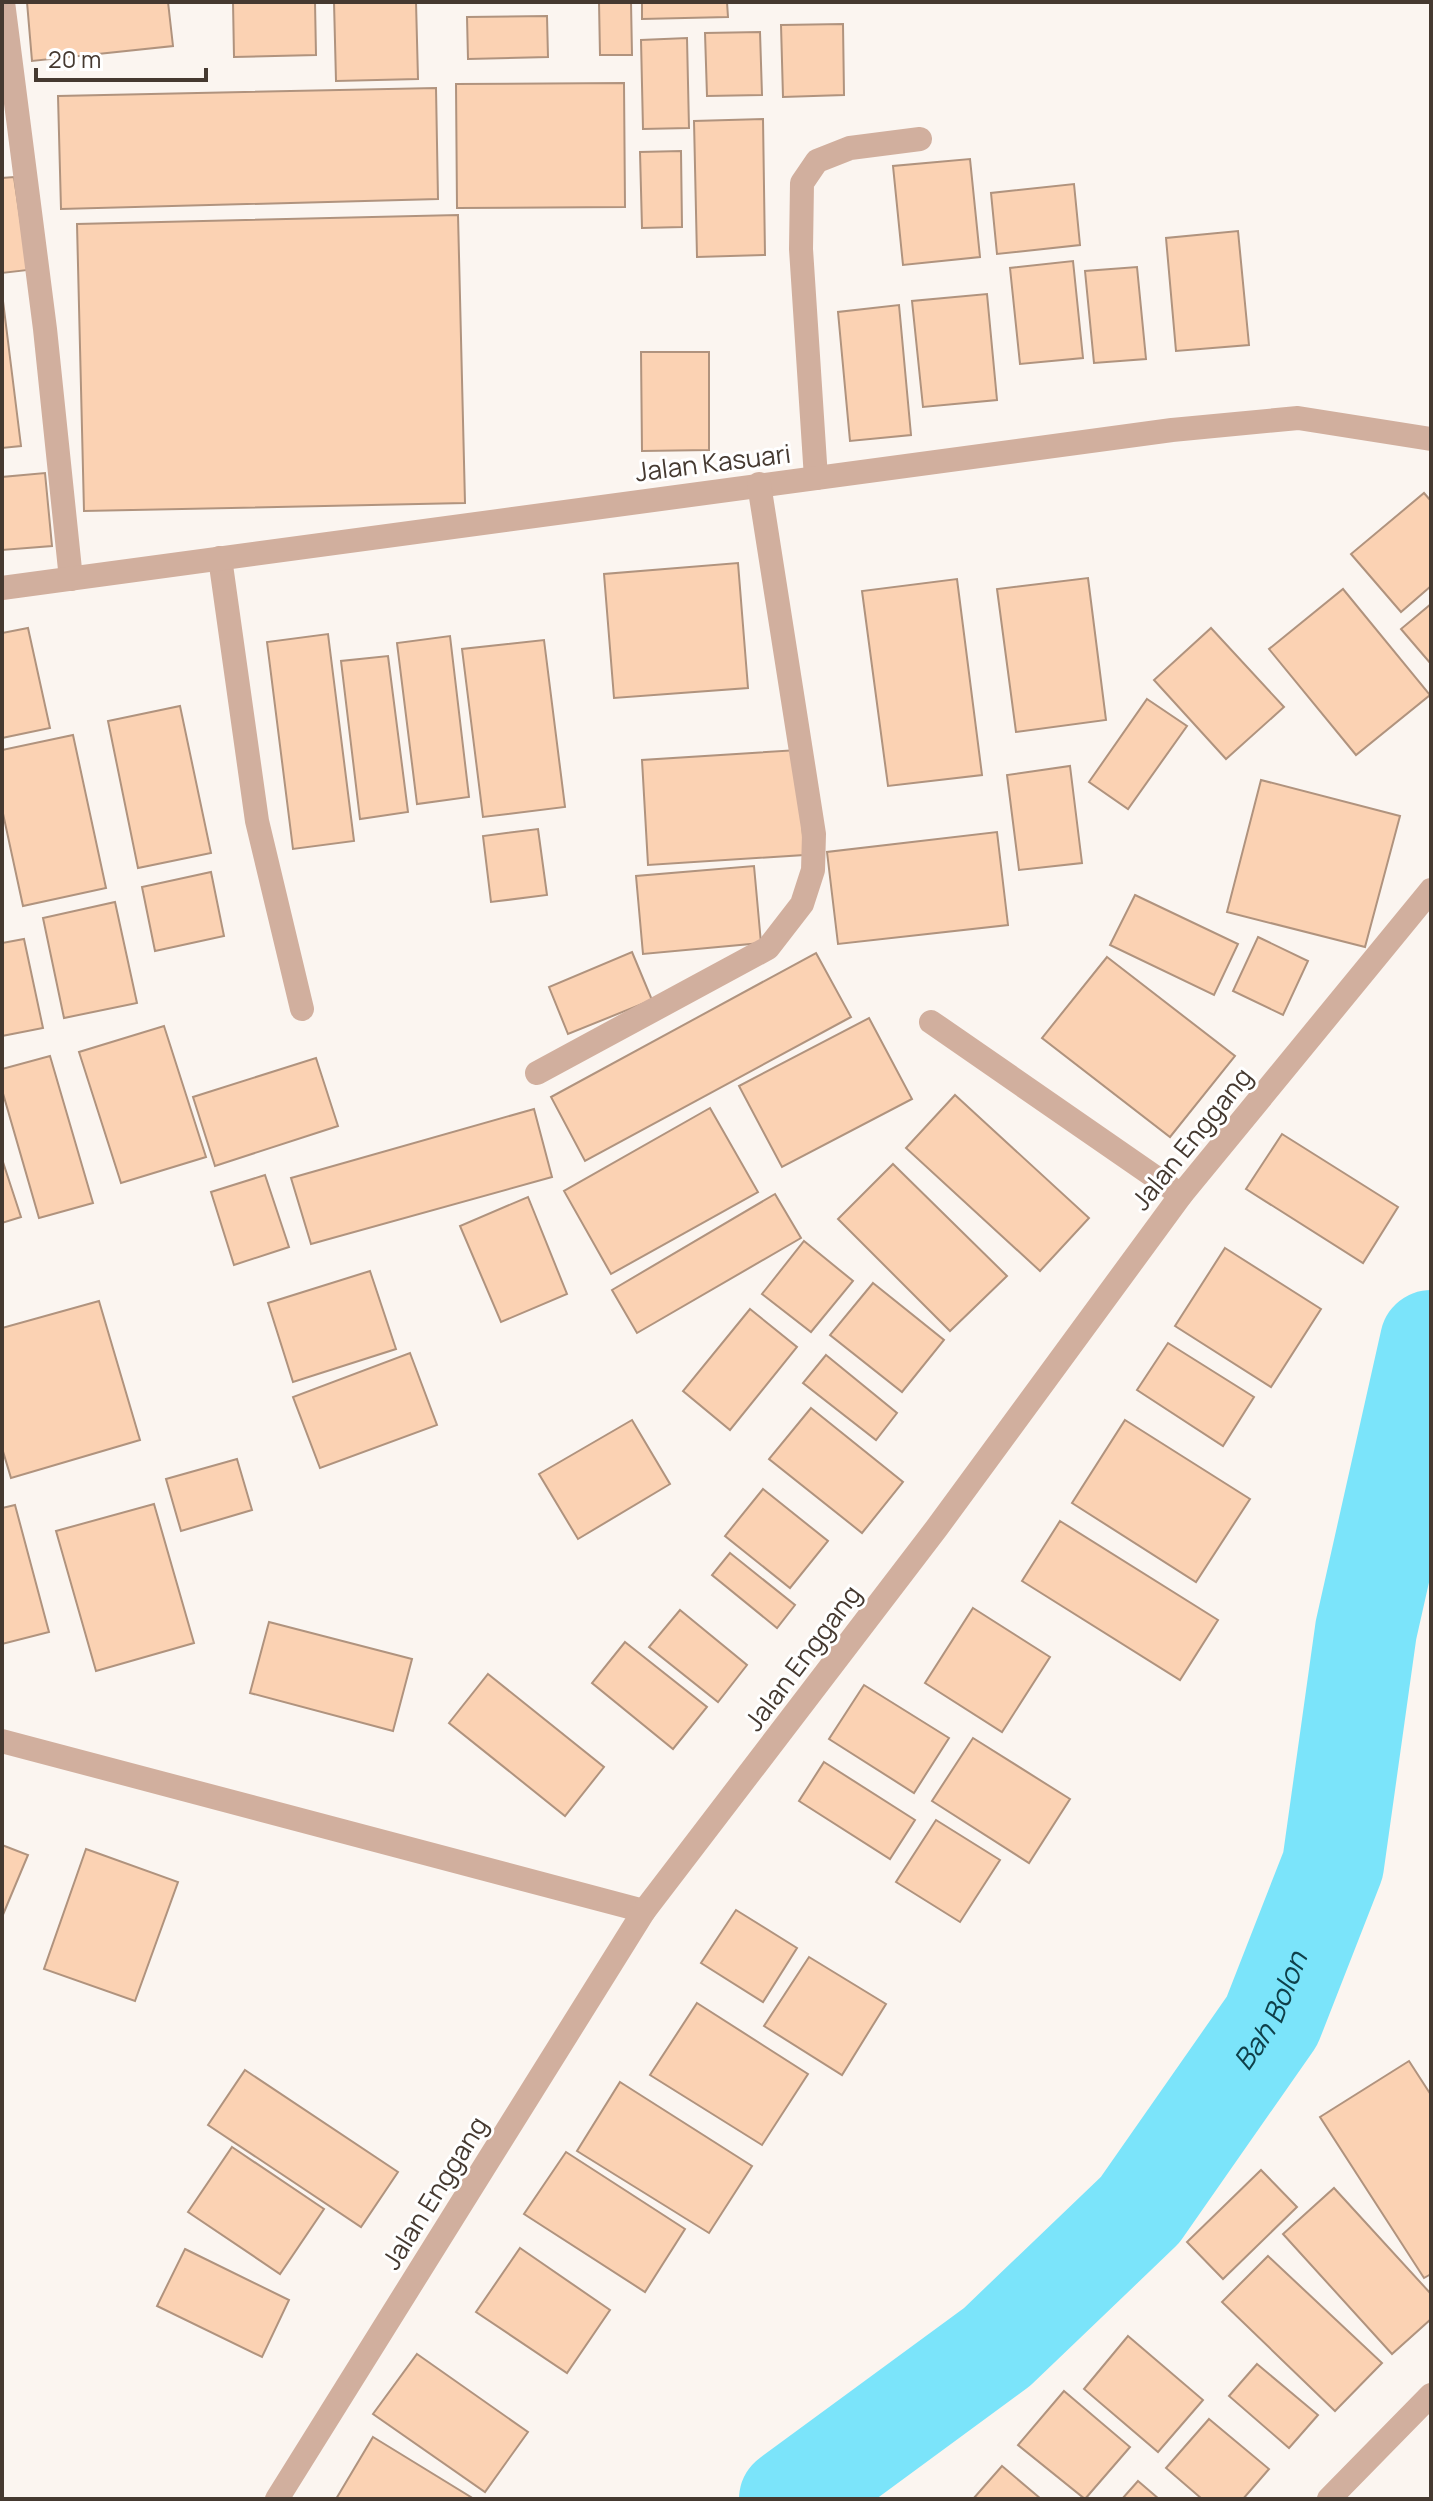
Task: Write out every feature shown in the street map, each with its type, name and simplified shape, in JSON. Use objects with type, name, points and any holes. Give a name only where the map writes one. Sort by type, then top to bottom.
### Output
[{"type":"street","points":[[3,2],[45,329],[71,579]]},
{"type":"street","points":[[816,478],[801,249],[802,183],[817,161],[850,148],[920,139]]},
{"type":"street","name":"Jalan Kasuari","points":[[2,588],[1172,430],[1298,418],[1431,439]]},
{"type":"street","points":[[537,1073],[768,948],[802,904],[813,870],[814,834],[759,484]]},
{"type":"street","points":[[220,558],[257,821],[302,1009]]},
{"type":"street","name":"Jalan Enggang","points":[[277,2499],[644,1911],[936,1529],[1181,1195],[1431,890]]},
{"type":"street","points":[[931,1022],[1181,1195]]},
{"type":"street","points":[[2,1741],[644,1911]]},
{"type":"street","points":[[1329,2499],[1431,2395]]},
{"type":"building","points":[[27,2],[168,2],[173,46],[32,61]]},
{"type":"building","points":[[233,2],[315,2],[316,55],[234,57]]},
{"type":"building","points":[[334,2],[416,2],[418,79],[336,81]]},
{"type":"building","points":[[599,2],[631,2],[632,55],[600,55]]},
{"type":"building","points":[[642,2],[727,2],[728,17],[642,19]]},
{"type":"building","points":[[547,16],[548,57],[468,59],[467,17]]},
{"type":"building","points":[[843,24],[844,95],[783,97],[781,25]]},
{"type":"building","points":[[760,32],[762,95],[707,96],[705,33]]},
{"type":"building","points":[[687,38],[689,128],[643,129],[641,40]]},
{"type":"building","points":[[624,83],[625,207],[457,208],[456,84]]},
{"type":"building","points":[[436,88],[438,199],[61,209],[58,96]]},
{"type":"building","points":[[763,119],[765,255],[697,257],[694,121]]},
{"type":"building","points":[[681,151],[682,227],[642,228],[640,152]]},
{"type":"building","points":[[970,159],[980,257],[903,265],[893,166]]},
{"type":"building","points":[[14,177],[28,270],[2,273],[2,178]]},
{"type":"building","points":[[1074,184],[1080,245],[997,254],[991,193]]},
{"type":"building","points":[[458,215],[465,503],[84,511],[77,224]]},
{"type":"building","points":[[1238,231],[1249,345],[1176,351],[1166,238]]},
{"type":"building","points":[[1073,261],[1083,358],[1020,364],[1010,268]]},
{"type":"building","points":[[1137,267],[1146,359],[1094,363],[1085,271]]},
{"type":"building","points":[[2,293],[21,446],[2,448]]},
{"type":"building","points":[[987,294],[997,400],[923,407],[912,301]]},
{"type":"building","points":[[899,305],[911,435],[850,441],[838,312]]},
{"type":"building","points":[[641,352],[709,352],[709,450],[642,451]]},
{"type":"building","points":[[45,473],[52,546],[2,550],[2,477]]},
{"type":"building","points":[[1424,493],[1431,501],[1431,586],[1401,612],[1351,554]]},
{"type":"building","points":[[738,563],[748,688],[614,698],[604,574]]},
{"type":"building","points":[[1088,578],[1106,720],[1016,732],[997,589]]},
{"type":"building","points":[[957,579],[982,775],[888,786],[862,591]]},
{"type":"building","points":[[1343,589],[1430,695],[1356,755],[1269,649]]},
{"type":"building","points":[[1431,604],[1431,664],[1401,629]]},
{"type":"building","points":[[28,628],[50,728],[2,738],[2,633]]},
{"type":"building","points":[[1211,628],[1284,707],[1226,759],[1154,680]]},
{"type":"building","points":[[328,634],[354,841],[293,849],[267,642]]},
{"type":"building","points":[[450,636],[469,797],[417,804],[397,643]]},
{"type":"building","points":[[544,640],[565,807],[483,817],[462,649]]},
{"type":"building","points":[[388,656],[408,812],[360,819],[341,661]]},
{"type":"building","points":[[1147,699],[1187,726],[1128,809],[1089,782]]},
{"type":"building","points":[[180,706],[211,853],[138,868],[108,721]]},
{"type":"building","points":[[73,735],[106,888],[23,906],[2,809],[2,750]]},
{"type":"building","points":[[798,750],[804,855],[648,865],[642,760]]},
{"type":"building","points":[[1070,766],[1082,863],[1019,870],[1007,775]]},
{"type":"building","points":[[1261,780],[1400,816],[1365,947],[1227,912]]},
{"type":"building","points":[[538,829],[547,895],[491,902],[483,836]]},
{"type":"building","points":[[997,832],[1008,925],[838,944],[827,852]]},
{"type":"building","points":[[754,866],[761,943],[643,954],[636,876]]},
{"type":"building","points":[[211,872],[224,936],[155,951],[142,887]]},
{"type":"building","points":[[1135,895],[1238,944],[1214,995],[1110,945]]},
{"type":"building","points":[[115,902],[137,1003],[64,1018],[43,918]]},
{"type":"building","points":[[1258,937],[1308,961],[1283,1015],[1233,991]]},
{"type":"building","points":[[24,939],[43,1028],[2,1036],[2,943]]},
{"type":"building","points":[[632,952],[652,1000],[568,1034],[549,987]]},
{"type":"building","points":[[816,953],[851,1017],[585,1161],[551,1097]]},
{"type":"building","points":[[1107,957],[1235,1056],[1170,1137],[1042,1038]]},
{"type":"building","points":[[869,1018],[912,1099],[782,1167],[739,1086]]},
{"type":"building","points":[[164,1026],[206,1157],[121,1183],[79,1052]]},
{"type":"building","points":[[50,1056],[93,1203],[39,1218],[2,1090],[2,1069]]},
{"type":"building","points":[[316,1058],[338,1126],[215,1166],[193,1097]]},
{"type":"building","points":[[955,1095],[1089,1218],[1040,1271],[906,1148]]},
{"type":"building","points":[[710,1108],[758,1192],[611,1274],[564,1191]]},
{"type":"building","points":[[534,1109],[552,1177],[311,1244],[291,1178]]},
{"type":"building","points":[[1282,1134],[1398,1207],[1363,1263],[1246,1189]]},
{"type":"building","points":[[2,1159],[21,1217],[2,1223]]},
{"type":"building","points":[[893,1164],[1007,1276],[950,1331],[838,1219]]},
{"type":"building","points":[[265,1175],[289,1247],[234,1265],[211,1192]]},
{"type":"building","points":[[775,1194],[801,1238],[637,1333],[612,1290]]},
{"type":"building","points":[[528,1197],[567,1294],[501,1322],[460,1226]]},
{"type":"building","points":[[804,1241],[853,1281],[811,1332],[762,1294]]},
{"type":"building","points":[[1225,1248],[1321,1309],[1271,1387],[1175,1326]]},
{"type":"building","points":[[370,1271],[396,1349],[293,1382],[268,1303]]},
{"type":"building","points":[[873,1283],[944,1340],[902,1392],[830,1335]]},
{"type":"building","points":[[99,1301],[140,1440],[11,1478],[2,1448],[2,1328]]},
{"type":"building","points":[[750,1309],[797,1347],[730,1430],[683,1391]]},
{"type":"building","points":[[1168,1343],[1254,1397],[1223,1446],[1137,1390]]},
{"type":"building","points":[[410,1353],[437,1425],[320,1468],[293,1397]]},
{"type":"building","points":[[826,1355],[897,1413],[876,1440],[803,1383]]},
{"type":"building","points":[[811,1408],[903,1482],[862,1533],[769,1459]]},
{"type":"building","points":[[632,1420],[670,1484],[578,1539],[539,1474]]},
{"type":"building","points":[[1125,1420],[1250,1499],[1196,1582],[1072,1503]]},
{"type":"building","points":[[237,1459],[252,1510],[181,1531],[166,1479]]},
{"type":"building","points":[[763,1489],[828,1541],[790,1588],[725,1536]]},
{"type":"building","points":[[154,1504],[194,1643],[96,1671],[56,1531]]},
{"type":"building","points":[[15,1505],[49,1632],[2,1644],[2,1508]]},
{"type":"building","points":[[1060,1521],[1218,1620],[1180,1680],[1022,1581]]},
{"type":"building","points":[[730,1553],[795,1605],[777,1628],[712,1575]]},
{"type":"building","points":[[973,1608],[1050,1657],[1002,1732],[925,1683]]},
{"type":"building","points":[[680,1610],[747,1665],[718,1702],[649,1647]]},
{"type":"building","points":[[269,1622],[412,1659],[393,1731],[250,1693]]},
{"type":"building","points":[[625,1642],[707,1707],[673,1749],[592,1683]]},
{"type":"building","points":[[488,1674],[604,1767],[565,1816],[449,1723]]},
{"type":"building","points":[[864,1685],[949,1738],[914,1793],[829,1739]]},
{"type":"building","points":[[973,1738],[1070,1799],[1029,1863],[932,1801]]},
{"type":"building","points":[[824,1762],[915,1820],[890,1859],[799,1801]]},
{"type":"building","points":[[936,1820],[1000,1860],[960,1922],[896,1882]]},
{"type":"building","points":[[2,1845],[28,1855],[2,1917]]},
{"type":"building","points":[[86,1849],[178,1882],[135,2001],[44,1969]]},
{"type":"building","points":[[736,1910],[797,1948],[763,2002],[701,1963]]},
{"type":"building","points":[[809,1957],[886,2004],[842,2075],[764,2026]]},
{"type":"building","points":[[697,2003],[808,2074],[762,2145],[650,2075]]},
{"type":"building","points":[[1409,2061],[1431,2095],[1431,2274],[1424,2278],[1320,2117]]},
{"type":"building","points":[[245,2070],[398,2172],[361,2227],[208,2125]]},
{"type":"building","points":[[620,2082],[752,2166],[709,2233],[577,2151]]},
{"type":"building","points":[[232,2147],[324,2209],[280,2274],[188,2212]]},
{"type":"building","points":[[566,2152],[685,2229],[645,2292],[524,2214]]},
{"type":"building","points":[[1261,2170],[1297,2207],[1223,2279],[1187,2242]]},
{"type":"building","points":[[1334,2188],[1431,2294],[1431,2319],[1392,2354],[1283,2234]]},
{"type":"building","points":[[520,2248],[610,2310],[567,2373],[476,2312]]},
{"type":"building","points":[[185,2249],[289,2300],[262,2357],[157,2306]]},
{"type":"building","points":[[1268,2256],[1382,2363],[1335,2411],[1222,2302]]},
{"type":"building","points":[[1128,2336],[1203,2400],[1158,2452],[1084,2389]]},
{"type":"building","points":[[417,2354],[528,2432],[485,2492],[373,2414]]},
{"type":"building","points":[[1257,2364],[1318,2415],[1289,2448],[1229,2396]]},
{"type":"building","points":[[1064,2391],[1130,2447],[1085,2499],[1018,2445]]},
{"type":"building","points":[[1209,2419],[1269,2469],[1243,2499],[1202,2499],[1166,2468]]},
{"type":"building","points":[[373,2437],[474,2499],[336,2499]]},
{"type":"building","points":[[1002,2466],[1041,2499],[973,2499]]},
{"type":"building","points":[[1138,2481],[1159,2499],[1122,2499]]},
{"type":"waterway","name":"Bah Bolon","points":[[790,2499],[997,2347],[1140,2210],[1272,2021],[1333,1865],[1366,1630],[1431,1341]]}]
